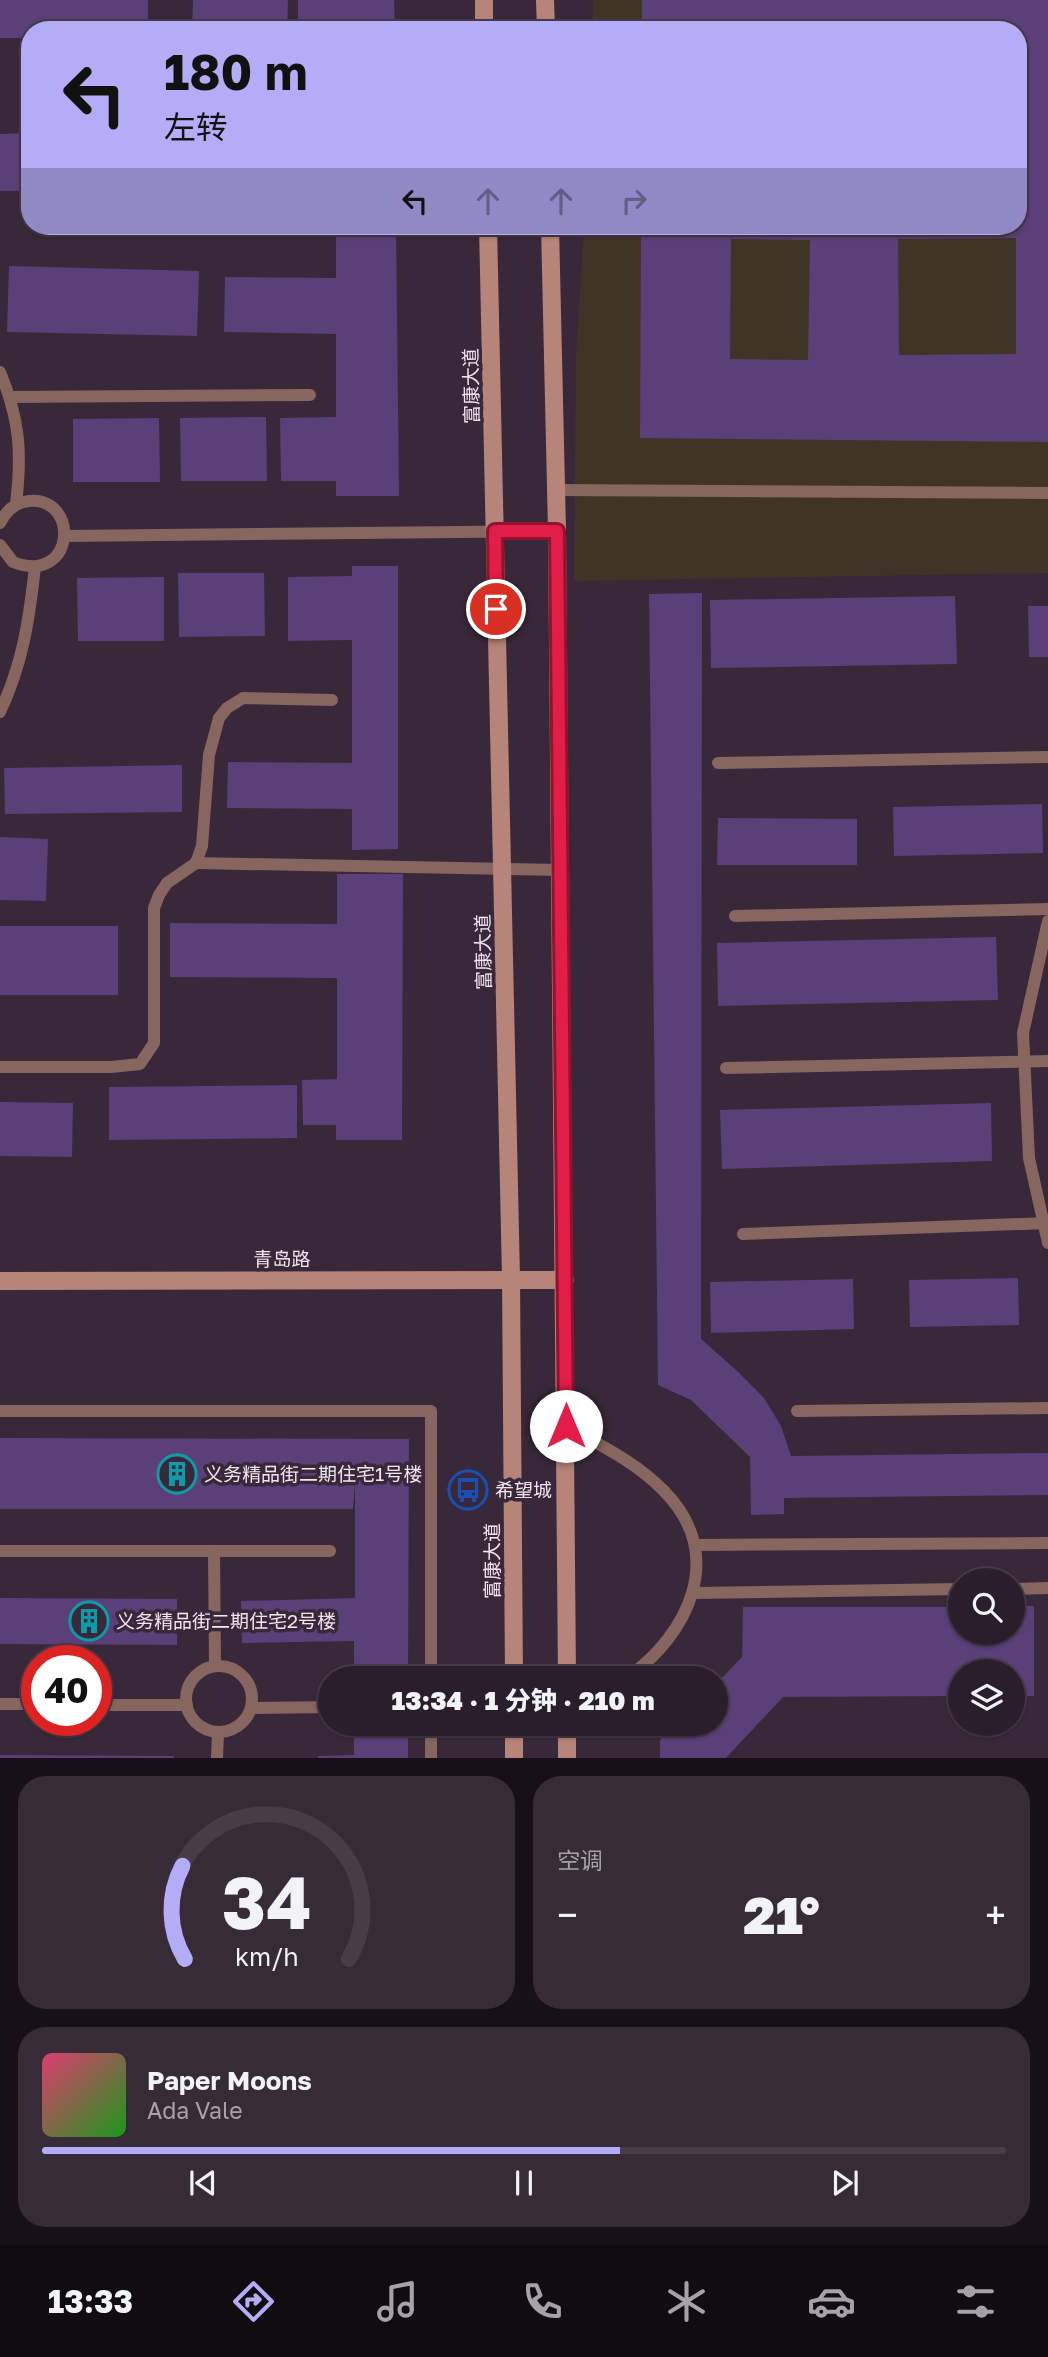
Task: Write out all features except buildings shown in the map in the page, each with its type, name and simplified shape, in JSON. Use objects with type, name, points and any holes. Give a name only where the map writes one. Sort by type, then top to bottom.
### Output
[{"type":"street","points":[[484,0],[484,21]]},
{"type":"street","points":[[545,0],[546,21]]},
{"type":"street","name":"富康大道","points":[[488,235],[511,1278],[514,1666]]},
{"type":"street","points":[[550,235],[557,490],[567,1666]]},
{"type":"street","name":"青岛路","points":[[0,1281],[565,1280]]},
{"type":"street","points":[[514,1736],[514,1758]]},
{"type":"street","points":[[567,1736],[567,1758]]},
{"type":"lane","points":[[0,372],[10,397],[20,444],[16,505]]},
{"type":"lane","points":[[10,397],[310,395]]},
{"type":"lane","points":[[557,490],[1048,492]]},
{"type":"lane","points":[[0,523],[6,512],[16,505],[26,501],[47,504],[62,520],[64,536],[61,550],[54,558],[46,565],[35,567],[13,562],[0,545]]},
{"type":"lane","points":[[64,536],[557,531]]},
{"type":"lane","points":[[0,712],[28,630],[35,567]]},
{"type":"lane","points":[[196,863],[202,846],[209,755],[216,725],[227,708],[243,698],[332,700]]},
{"type":"lane","points":[[718,763],[1048,757]]},
{"type":"lane","points":[[0,1067],[111,1067],[140,1063],[154,1043],[154,908],[167,883],[196,863],[561,870]]},
{"type":"lane","points":[[735,916],[1048,909]]},
{"type":"lane","points":[[1048,921],[1023,1033],[1029,1158],[1046,1224],[1048,1243]]},
{"type":"lane","points":[[726,1069],[1048,1061]]},
{"type":"lane","points":[[743,1234],[1046,1224]]},
{"type":"lane","points":[[797,1411],[1048,1408]]},
{"type":"lane","points":[[0,1411],[431,1410],[431,1666]]},
{"type":"lane","points":[[566,1426],[629,1461],[666,1492],[684,1519],[695,1545],[695,1593],[672,1636],[644,1666]]},
{"type":"lane","points":[[695,1545],[1048,1543]]},
{"type":"lane","points":[[0,1551],[330,1551]]},
{"type":"lane","points":[[215,1551],[215,1666]]},
{"type":"lane","points":[[1025,1589],[1048,1588]]},
{"type":"lane","points":[[695,1593],[948,1590]]},
{"type":"lane","points":[[215,1666],[226,1667],[244,1677],[249,1686],[251,1708],[239,1725],[218,1732],[198,1724],[190,1716],[186,1695],[189,1684],[196,1675],[215,1666]]},
{"type":"lane","points":[[0,1704],[21,1704]]},
{"type":"lane","points":[[112,1704],[187,1705]]},
{"type":"lane","points":[[251,1708],[318,1707]]},
{"type":"lane","points":[[217,1758],[218,1732]]},
{"type":"lane","points":[[431,1736],[431,1758]]},
{"type":"shaded area","points":[[593,0],[1048,0],[1048,573],[574,581],[576,357],[583,235],[1027,235],[1027,21],[593,21]]},
{"type":"place","name":"义务精品街二期住宅1号楼","points":[[177,1474]]},
{"type":"place","name":"希望城","points":[[468,1490]]},
{"type":"place","name":"义务精品街二期住宅2号楼","points":[[89,1621]]},
{"type":"route","points":[[496,609],[495,531],[557,531],[566,1426]]}]
